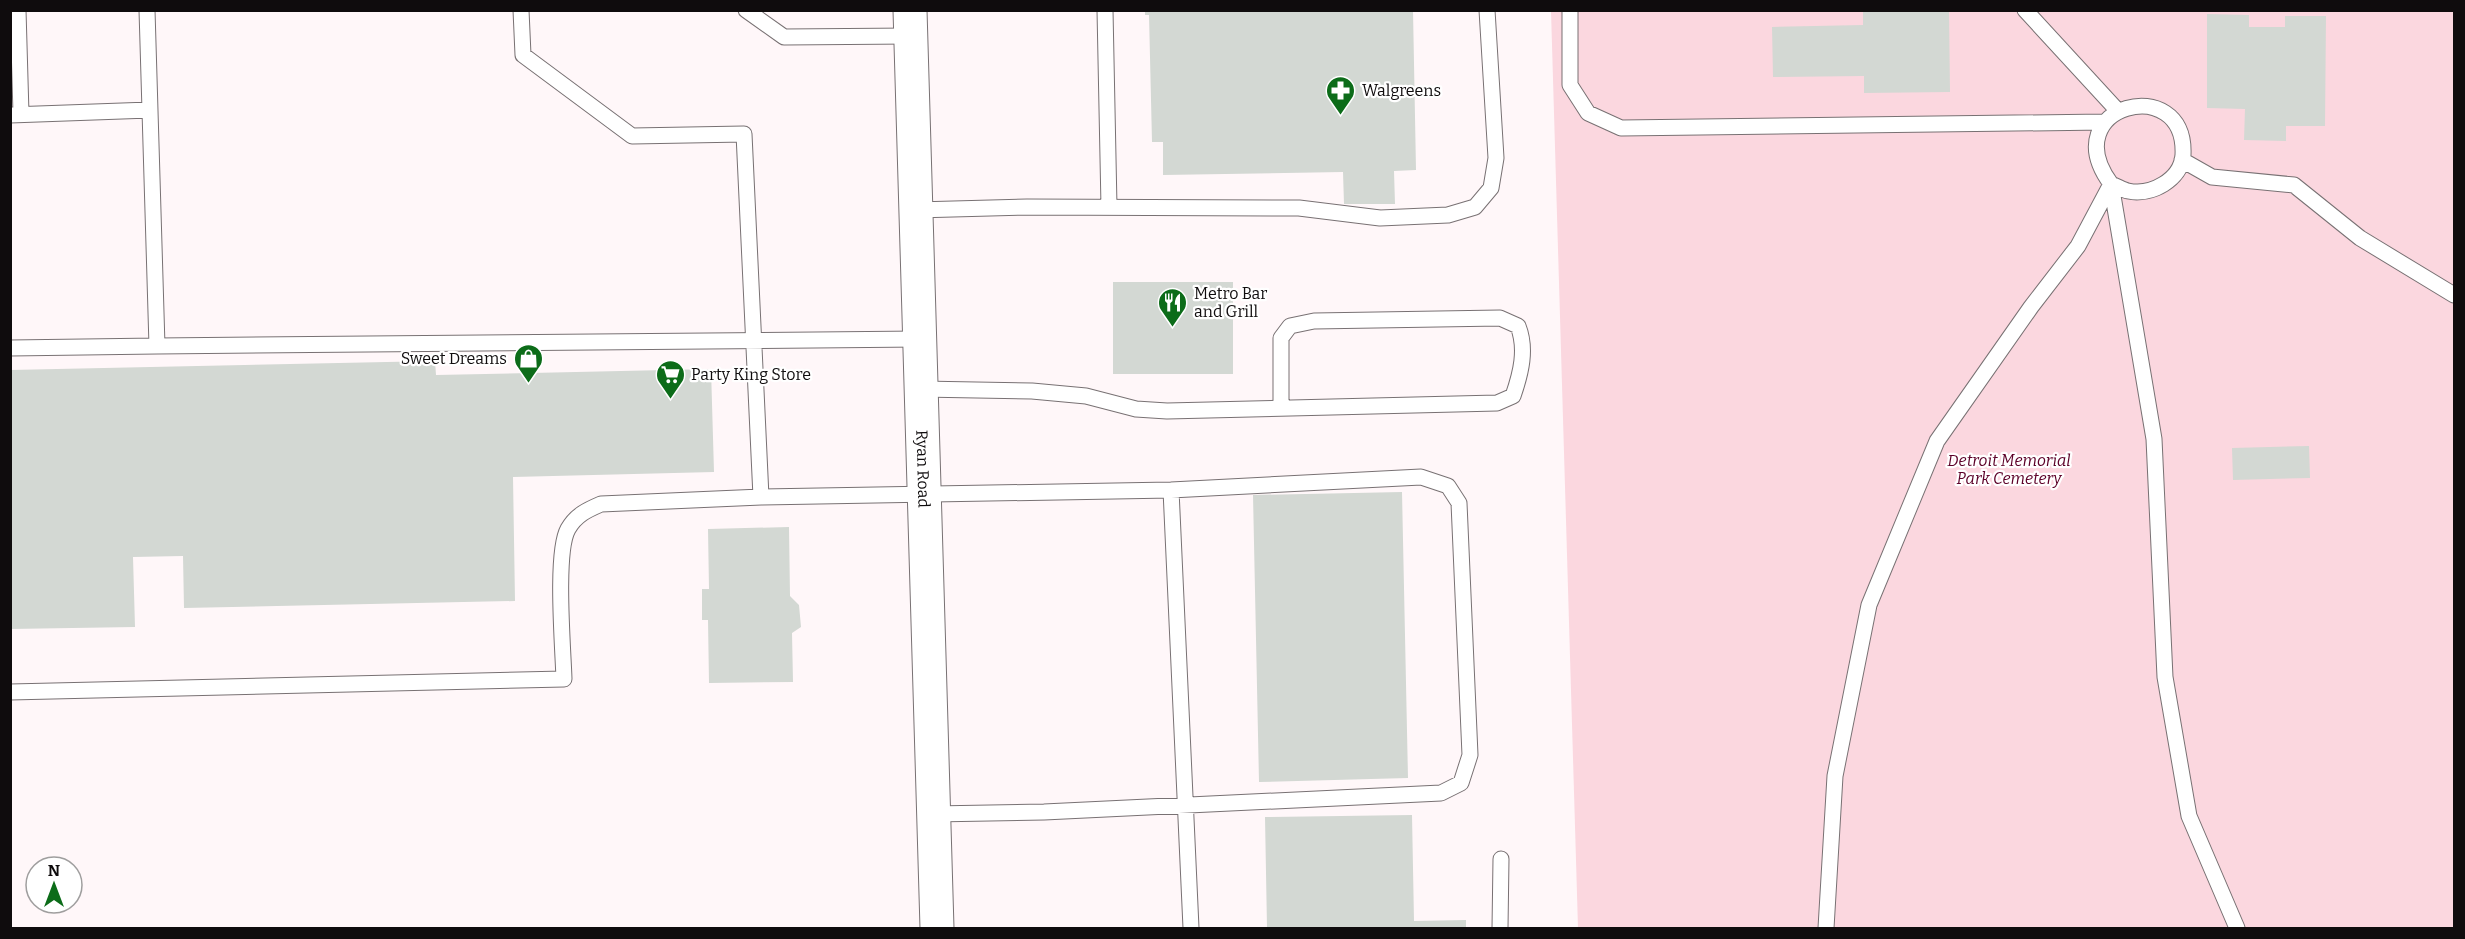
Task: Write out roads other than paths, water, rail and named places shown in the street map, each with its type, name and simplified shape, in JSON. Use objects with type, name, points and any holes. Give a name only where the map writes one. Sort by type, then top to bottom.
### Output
[{"type":"main road","name":"Ryan Road","points":[[911,23],[937,928]]},
{"type":"lane","points":[[18,10],[16,114],[150,110]]},
{"type":"lane","points":[[147,10],[157,346]]},
{"type":"lane","points":[[521,10],[523,55],[632,136],[744,134],[761,497]]},
{"type":"lane","points":[[746,10],[784,37],[911,23]]},
{"type":"lane","points":[[1105,10],[1109,207]]},
{"type":"lane","points":[[916,210],[1109,207],[1299,208],[1380,218],[1448,215],[1475,207],[1491,188],[1496,158],[1487,10]]},
{"type":"lane","points":[[1570,10],[1570,85],[1588,113],[1621,128],[2104,122]]},
{"type":"lane","points":[[2025,10],[2117,110]]},
{"type":"lane","points":[[2111,184],[2128,191],[2146,192],[2162,186],[2175,175],[2182,160],[2183,142],[2177,126],[2166,113],[2151,106],[2133,105],[2117,110],[2104,122],[2097,137],[2096,154],[2101,170],[2111,184],[2154,439],[2165,677],[2188,816],[2237,928]]},
{"type":"lane","points":[[2182,160],[2212,177],[2294,185],[2360,238],[2454,295]]},
{"type":"lane","points":[[1826,928],[1835,776],[1869,605],[1937,441],[2031,307],[2078,246],[2111,184]]},
{"type":"lane","points":[[921,389],[1032,391],[1086,396],[1136,409],[1167,411],[1497,403],[1513,396],[1520,373],[1523,340],[1518,326],[1500,318],[1314,321],[1290,326],[1281,338],[1281,408]]},
{"type":"lane","points":[[10,348],[920,339]]},
{"type":"lane","points":[[10,692],[564,679],[561,557],[567,531],[580,514],[601,504],[761,497],[1171,490],[1421,477],[1448,486],[1460,503],[1470,755],[1461,783],[1441,793],[1044,812],[933,814]]},
{"type":"lane","points":[[1171,490],[1191,928]]},
{"type":"lane","points":[[1500,928],[1501,859]]},
{"type":"place","name":"Walgreens","points":[[1341,116]]},
{"type":"place","name":"Metro Bar and Grill","points":[[1173,328]]},
{"type":"place","name":"Sweet Dreams","points":[[528,384]]},
{"type":"place","name":"Party King Store","points":[[670,400]]},
{"type":"park label","name":"Detroit Memorial Park Cemetery","points":[[2009,469]]}]
